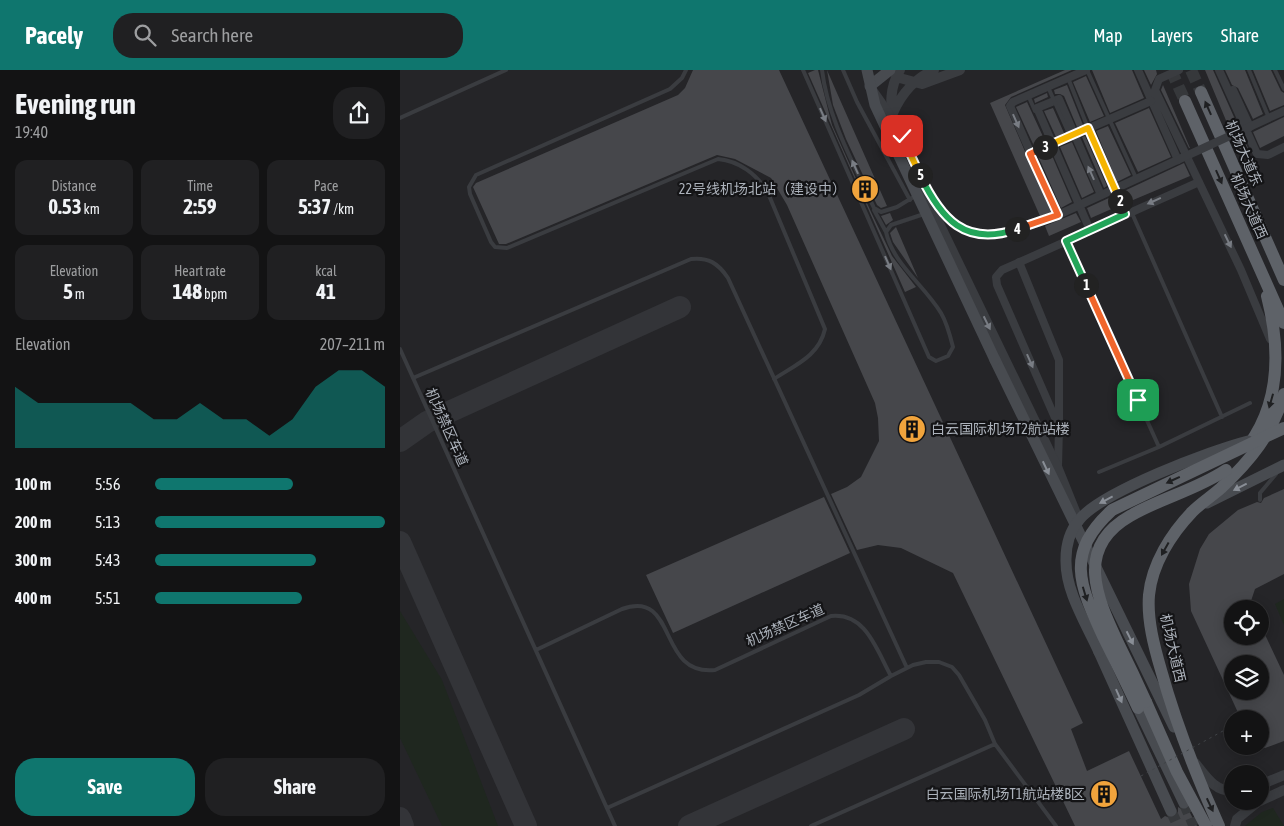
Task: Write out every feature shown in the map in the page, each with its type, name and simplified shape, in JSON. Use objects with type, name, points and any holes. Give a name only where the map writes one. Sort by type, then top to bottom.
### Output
[{"type":"highway","name":"机场大道东","points":[[1201,92],[1284,280]]},
{"type":"highway","name":"机场大道西","points":[[1185,101],[1284,323]]},
{"type":"highway","points":[[1274,257],[1284,272]]},
{"type":"highway","points":[[1142,705],[1096,591],[1096,558],[1101,545],[1109,533],[1132,515],[1192,490],[1226,470],[1249,445],[1265,419],[1276,380],[1270,308],[1260,267]]},
{"type":"highway","name":"机场大道西","points":[[1219,826],[1187,752],[1157,657],[1149,614],[1149,594],[1160,559],[1180,526],[1194,510],[1221,488],[1251,456],[1273,426],[1284,394]]},
{"type":"highway","points":[[1206,826],[1084,596],[1081,562],[1087,540],[1096,525],[1112,510],[1284,428]]},
{"type":"main road","points":[[867,70],[870,86],[883,123],[1100,579],[1187,752]]},
{"type":"main road","points":[[870,86],[880,70]]},
{"type":"main road","points":[[870,86],[895,72]]},
{"type":"main road","points":[[1171,811],[1067,576],[1066,547],[1070,534],[1079,519],[1102,501],[1195,458],[1264,437]]},
{"type":"main road","points":[[1194,510],[1284,465]]},
{"type":"main road","points":[[1142,705],[1184,803]]},
{"type":"street","points":[[892,115],[901,96],[919,78],[934,70]]},
{"type":"street","points":[[960,70],[930,83],[915,84],[895,72],[891,94],[892,115],[923,190],[1058,470],[1100,579]]},
{"type":"street","points":[[1058,215],[1010,106],[1028,95],[1087,70]]},
{"type":"street","points":[[1138,70],[1178,160]]},
{"type":"street","points":[[1179,70],[1159,79],[1154,86],[1155,90],[1241,270],[1275,350]]},
{"type":"street","points":[[1219,70],[1256,154],[1268,155],[1284,147]]},
{"type":"street","points":[[1224,70],[1250,127]]},
{"type":"street","points":[[870,86],[893,119],[933,202],[954,225],[969,232],[990,235],[1013,231],[1058,215],[1284,111]]},
{"type":"street","points":[[1090,230],[1037,108],[1059,99],[1101,195]]},
{"type":"street","points":[[1030,154],[1151,101]]},
{"type":"street","points":[[1088,128],[1128,212]]},
{"type":"street","points":[[1059,426],[997,285],[998,273],[1128,212],[1199,182]]},
{"type":"street","points":[[1018,262],[1060,360],[1058,470]]},
{"type":"street","points":[[1187,752],[1212,785],[1224,791]]},
{"type":"street","points":[[1269,781],[1284,775]]},
{"type":"street","points":[[1269,797],[1284,791]]},
{"type":"street","points":[[1235,826],[1237,818],[1247,810]]},
{"type":"lane","points":[[400,118],[506,70]]},
{"type":"lane","points":[[686,70],[682,78],[670,89],[476,175],[469,187],[470,194],[491,242],[495,247],[507,248],[718,159],[736,163],[762,182],[768,193],[825,329],[822,343],[813,353],[774,379]]},
{"type":"lane","points":[[803,70],[929,357],[936,361],[942,360],[948,356],[953,346],[950,332],[941,312],[888,242],[886,232],[834,120],[824,87],[822,70]]},
{"type":"lane","points":[[843,70],[857,102],[910,200]]},
{"type":"lane","points":[[1087,70],[1136,178]]},
{"type":"lane","points":[[1249,70],[1269,118]]},
{"type":"lane","points":[[1275,70],[1284,89]]},
{"type":"lane","points":[[1068,78],[1088,128]]},
{"type":"lane","points":[[1048,86],[1070,136]]},
{"type":"lane","points":[[1028,95],[1077,206]]},
{"type":"lane","points":[[874,208],[881,212],[910,200],[923,190]]},
{"type":"lane","points":[[886,232],[891,225],[933,210]]},
{"type":"lane","points":[[1128,212],[1222,417]]},
{"type":"lane","points":[[1066,241],[1159,447]]},
{"type":"lane","points":[[413,378],[690,259],[702,258],[712,261],[722,269],[728,278],[907,668]]},
{"type":"lane","name":"机场禁区车道","points":[[400,348],[615,826]]},
{"type":"lane","points":[[1099,472],[1159,447],[1250,404]]},
{"type":"lane","points":[[1260,500],[1260,493],[1284,465]]},
{"type":"lane","name":"机场禁区车道","points":[[536,650],[622,609],[630,606],[643,607],[653,612],[662,622],[676,651],[686,665],[699,671],[715,670],[831,616],[844,615],[864,628],[891,676]]},
{"type":"lane","points":[[607,808],[859,695],[907,668],[932,661],[952,667],[959,675],[985,720],[995,744],[1056,826]]},
{"type":"lane","points":[[811,826],[995,744]]},
{"type":"path","points":[[1141,776],[1224,730]]},
{"type":"shaded area","points":[[400,70],[1284,70],[1284,826],[400,826]]},
{"type":"shaded area","points":[[1284,599],[1284,625],[1275,604]]},
{"type":"shaded area","points":[[400,611],[442,680],[498,826],[442,826],[400,738]]},
{"type":"shaded area","points":[[1273,808],[1284,826],[1245,826],[1262,812]]},
{"type":"building","name":"白云国际机场T2航站楼","points":[[693,70],[779,70],[1083,723],[1071,729],[1087,771],[1129,751],[1161,819],[1165,816],[1175,818],[1178,807],[1183,810],[1188,809],[1197,826],[1075,826],[953,573],[901,548],[878,545],[857,550],[831,494],[847,487],[861,477],[879,441],[875,403],[787,205],[771,178],[735,159],[717,155],[506,244],[499,244],[473,187],[476,183],[678,95],[685,88]]},
{"type":"building","points":[[818,70],[832,125],[871,212],[892,256],[916,287],[905,292],[808,73]]},
{"type":"building","points":[[827,70],[887,206],[881,208],[877,205],[846,139],[833,105]]},
{"type":"building","points":[[1065,70],[1072,70],[1011,97],[1005,105],[1051,212],[1040,216],[990,103]]},
{"type":"building","points":[[1092,70],[1132,70],[1144,98],[1110,113]]},
{"type":"building","points":[[1144,70],[1156,70],[1157,74],[1151,85]]},
{"type":"building","points":[[1205,70],[1213,70],[1238,126],[1230,130]]},
{"type":"building","points":[[1225,70],[1245,70],[1263,114],[1253,119],[1238,88],[1232,85]]},
{"type":"building","points":[[1253,70],[1271,70],[1281,91],[1284,93],[1284,105],[1270,111]]},
{"type":"building","points":[[1086,76],[1104,116],[1090,122],[1073,82]]},
{"type":"building","points":[[1067,85],[1083,125],[1077,127],[1064,96],[1055,94],[1054,90]]},
{"type":"building","points":[[1163,85],[1190,148],[1161,90]]},
{"type":"building","points":[[1047,93],[1048,97],[1035,103],[1034,99]]},
{"type":"building","points":[[1027,102],[1045,141],[1034,146],[1016,107]]},
{"type":"building","points":[[1053,108],[1064,133],[1056,137],[1044,111]]},
{"type":"building","points":[[1149,108],[1171,157],[1138,172],[1115,123]]},
{"type":"building","points":[[1284,117],[1284,136],[1260,148],[1253,132]]},
{"type":"building","points":[[1108,126],[1131,175],[1117,182],[1096,131]]},
{"type":"building","points":[[1085,136],[1107,186],[1104,188],[1082,137]]},
{"type":"building","points":[[1243,136],[1250,153],[1241,157],[1234,140]]},
{"type":"building","points":[[1072,142],[1094,192],[1082,198],[1060,147]]},
{"type":"building","points":[[1050,151],[1072,202],[1061,208],[1038,156]]},
{"type":"building","points":[[1184,163],[1190,176],[1126,203],[1122,192]]},
{"type":"building","points":[[1111,197],[1116,207],[1091,218],[1087,208]]},
{"type":"building","points":[[890,213],[893,220],[886,225],[881,216]]},
{"type":"building","points":[[1076,213],[1081,222],[1049,236],[1045,226]]},
{"type":"building","points":[[896,227],[918,278],[893,242],[890,233]]},
{"type":"building","points":[[1284,489],[1284,574],[1255,589],[1251,600],[1224,600],[1224,645],[1269,645],[1269,643],[1284,675],[1284,741],[1269,747],[1269,710],[1237,710],[1232,700],[1269,700],[1269,655],[1224,655],[1224,682],[1191,611],[1189,584],[1200,549],[1209,534],[1238,510],[1257,502],[1261,503],[1264,498]]},
{"type":"building","points":[[824,497],[850,553],[673,633],[646,575]]},
{"type":"taxiway","points":[[400,441],[427,422],[680,307]]},
{"type":"taxiway","points":[[400,542],[526,826]]},
{"type":"taxiway","points":[[689,826],[904,729]]},
{"type":"taxiway","points":[[400,818],[403,826]]},
{"type":"tunnel","points":[[1171,70],[1185,101]]},
{"type":"tunnel","points":[[1191,70],[1201,92]]},
{"type":"tunnel","points":[[1184,803],[1194,826]]},
{"type":"tunnel","points":[[1171,811],[1178,826]]},
{"type":"place","name":"22号线机场北站（建设中）","points":[[865,189]]},
{"type":"place","name":"白云国际机场T2航站楼","points":[[912,429]]},
{"type":"place","name":"白云国际机场T1航站楼B区","points":[[1104,794]]},
{"type":"route","points":[[902,136],[933,202],[944,216],[954,225],[969,232],[990,235],[1013,231],[1058,215],[1030,154],[1088,128],[1125,214],[1066,241],[1138,400]]}]
